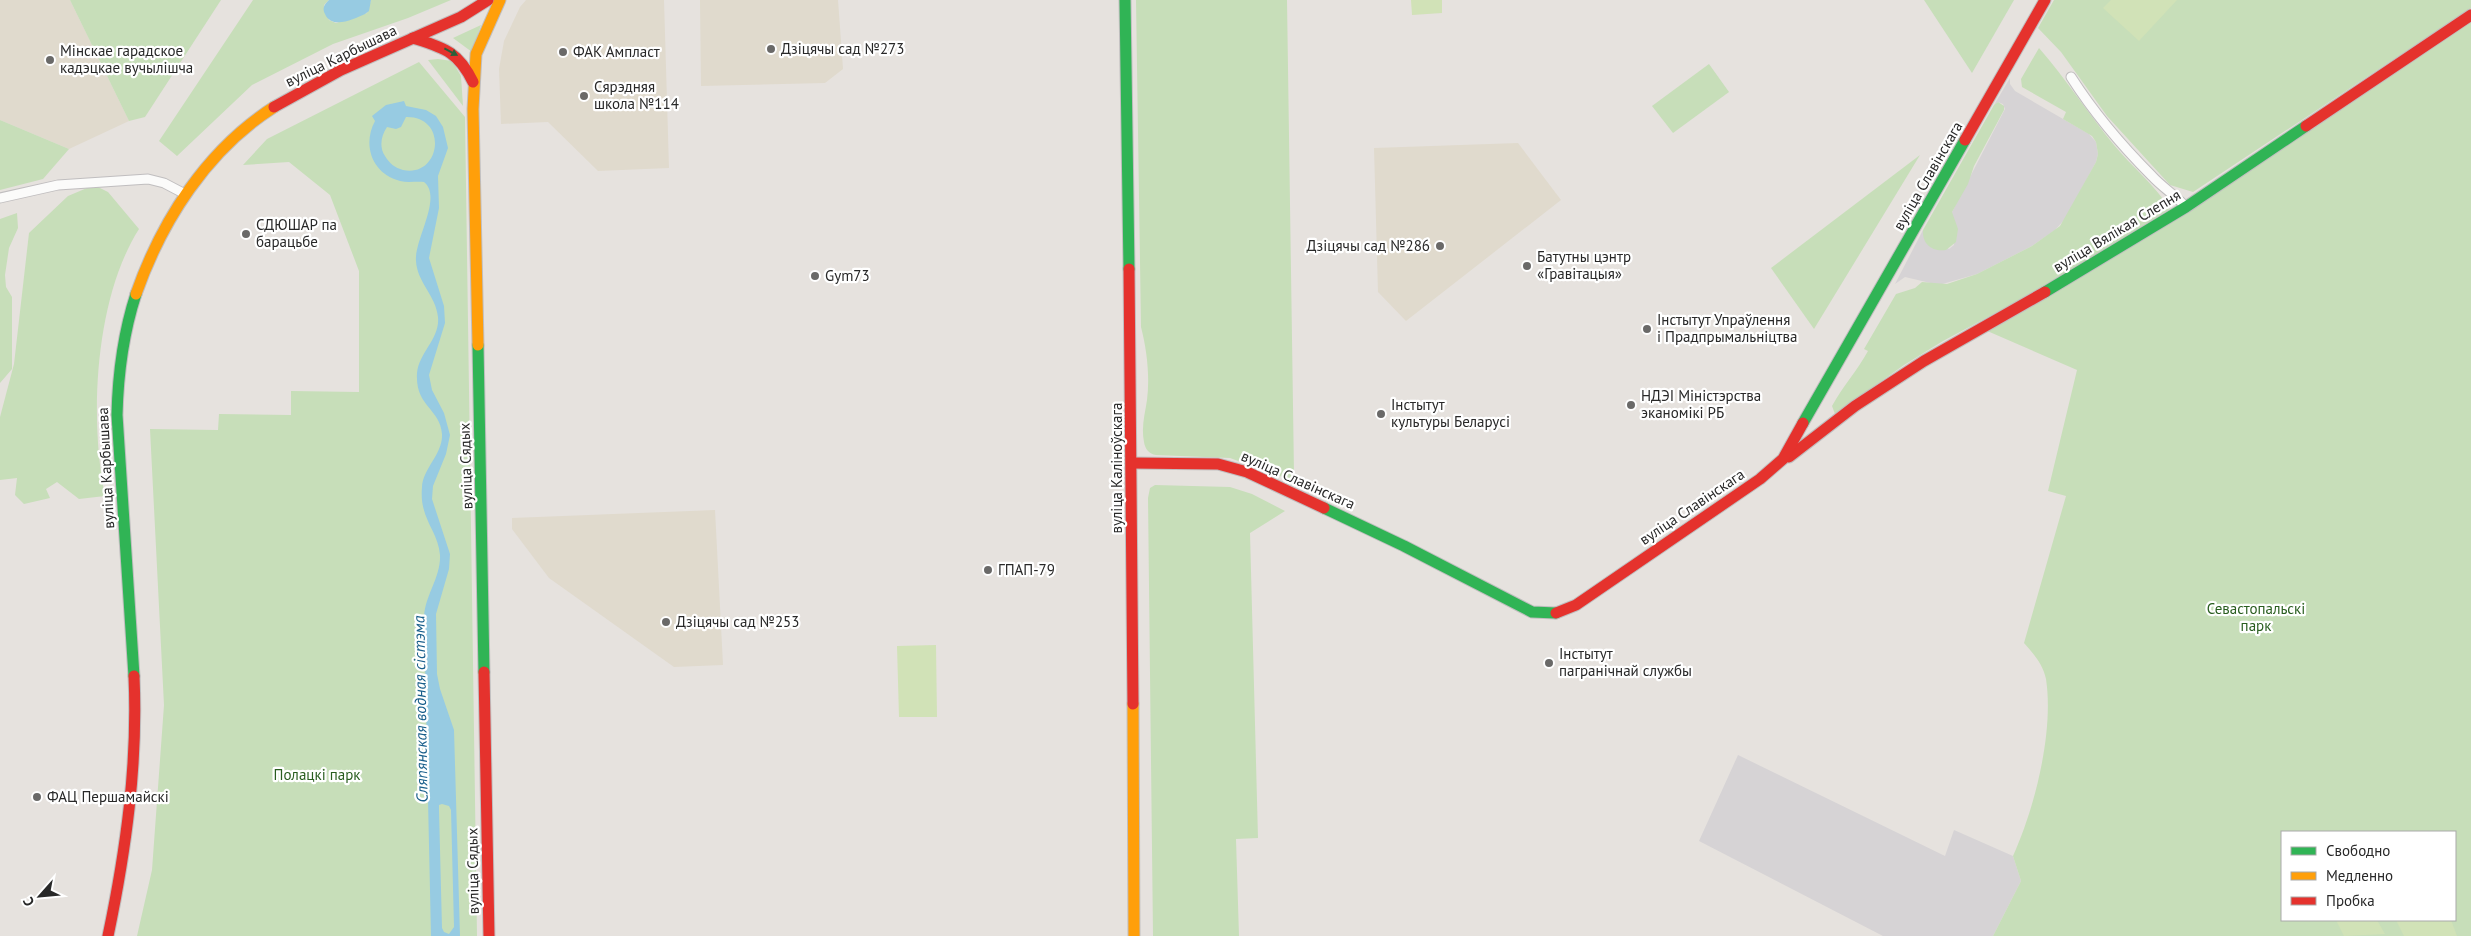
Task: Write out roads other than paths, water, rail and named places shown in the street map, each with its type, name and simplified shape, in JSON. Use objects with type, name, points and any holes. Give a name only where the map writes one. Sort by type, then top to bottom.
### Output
[{"type":"street","name":"вуліца Карбышава","points":[[108,936],[117,894],[132,798],[134,720],[132,606],[117,439],[118,381],[129,316],[144,270],[185,194],[214,157],[247,126],[305,88],[456,20],[488,0]]},
{"type":"street","name":"вуліца Сядых","points":[[489,936],[474,84],[476,54],[500,0]]},
{"type":"street","name":"вуліца Каліноўскага","points":[[1125,0],[1132,463],[1134,936]]},
{"type":"street","name":"вуліца Славінскага","points":[[1132,463],[1218,464],[1247,472],[1404,546],[1524,608],[1544,614],[1563,611],[1581,602],[1775,468],[1787,453],[2045,0]]},
{"type":"street","name":"вуліца Вялікая Слепня","points":[[1775,468],[1829,425],[1931,356],[2050,289],[2186,207],[2471,15]]},
{"type":"street","points":[[413,38],[457,54],[464,62],[474,84]]},
{"type":"street","points":[[2071,77],[2121,143],[2154,178],[2175,194],[2186,207]]},
{"type":"street","points":[[0,198],[58,185],[148,180],[164,183],[185,194]]},
{"type":"street","points":[[1811,412],[1829,425]]},
{"type":"water","points":[[329,0],[371,0],[369,11],[365,14],[344,22],[338,22],[328,19],[324,12],[324,7]]},
{"type":"water","name":"Сляпянская водная сістэма","points":[[404,101],[406,106],[426,110],[436,116],[443,127],[448,148],[438,176],[439,208],[429,258],[444,306],[445,323],[429,375],[432,390],[444,413],[450,435],[446,454],[433,486],[432,499],[450,554],[449,569],[436,614],[437,674],[454,730],[460,936],[431,936],[424,617],[427,601],[438,571],[440,555],[439,546],[423,508],[422,487],[423,480],[439,448],[442,434],[437,418],[424,400],[417,384],[417,373],[421,358],[436,332],[438,317],[434,302],[417,269],[416,261],[430,198],[429,189],[424,182],[403,182],[390,177],[382,172],[372,157],[369,140],[375,121],[372,116],[386,105]],"holes":[[[406,117],[420,119],[429,126],[434,135],[435,146],[432,156],[426,165],[416,170],[403,170],[395,167],[383,153],[381,145],[383,134],[387,127],[396,129],[401,127]],[[439,805],[449,806],[451,810],[454,927],[449,934],[444,932],[442,928],[439,810]]]},
{"type":"place","name":"Дзіцячы сад №273","points":[[771,49]]},
{"type":"place","name":"ФАК Ампласт","points":[[563,52]]},
{"type":"place","name":"Мінскае гарадское кадэцкае вучылішча","points":[[50,60]]},
{"type":"place","name":"Сярэдняя школа №114","points":[[584,96]]},
{"type":"place","name":"СДЮШАР па барацьбе","points":[[246,234]]},
{"type":"place","name":"Дзіцячы сад №286","points":[[1440,246]]},
{"type":"place","name":"Батутны цэнтр «Гравітацыя»","points":[[1527,266]]},
{"type":"place","name":"Gym73","points":[[815,276]]},
{"type":"place","name":"Інстытут Упраўлення і Прадпрымальніцтва","points":[[1647,329]]},
{"type":"place","name":"НДЭІ Міністэрства эканомікі РБ","points":[[1631,405]]},
{"type":"place","name":"Інстытут культуры Беларусі","points":[[1381,414]]},
{"type":"place","name":"ГПАП-79","points":[[988,570]]},
{"type":"place","name":"Дзіцячы сад №253","points":[[666,622]]},
{"type":"place","name":"Інстытут пагранічнай службы","points":[[1549,663]]},
{"type":"place","name":"ФАЦ Першамайскі","points":[[37,797]]},
{"type":"park label","name":"Севастопальскі парк","points":[[2256,618]]},
{"type":"park label","name":"Полацкі парк","points":[[317,775]]}]
